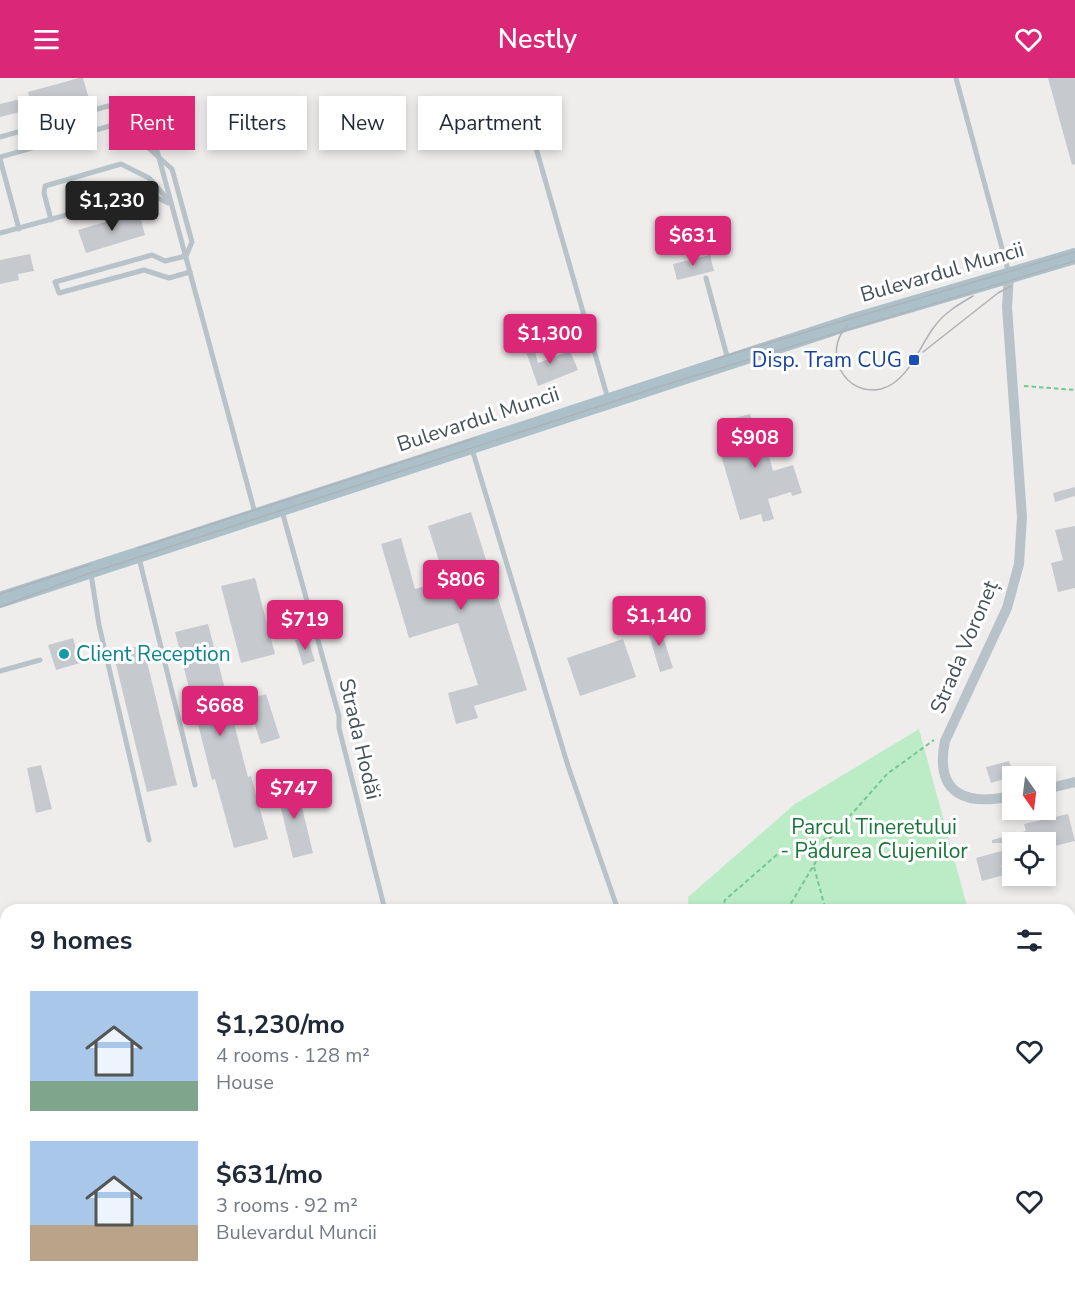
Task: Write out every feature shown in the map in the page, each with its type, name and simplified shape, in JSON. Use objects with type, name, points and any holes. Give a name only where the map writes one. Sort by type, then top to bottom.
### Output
[{"type":"main road","name":"Bulevardul Muncii","points":[[0,600],[255,514],[728,361],[1075,256]]},
{"type":"street","name":"Strada Voroneț","points":[[1002,797],[976,801],[961,796],[951,787],[944,772],[942,757],[948,734],[1007,608],[1018,564],[1022,517],[1007,307],[1009,275]]},
{"type":"street","points":[[1056,787],[1075,782]]},
{"type":"lane","points":[[956,78],[1009,275]]},
{"type":"lane","points":[[0,137],[109,106]]},
{"type":"lane","points":[[19,229],[0,158],[109,126]]},
{"type":"lane","points":[[151,150],[172,169],[192,242],[186,256]]},
{"type":"lane","points":[[156,150],[255,514]]},
{"type":"lane","points":[[537,150],[608,400]]},
{"type":"lane","points":[[51,220],[44,193],[45,186],[121,164],[149,178],[172,204]]},
{"type":"lane","points":[[0,233],[148,193],[172,204]]},
{"type":"lane","points":[[186,256],[165,261],[152,255],[55,282],[59,293],[144,270],[169,278],[190,272]]},
{"type":"lane","points":[[706,278],[728,361]]},
{"type":"lane","points":[[471,445],[568,766],[616,904]]},
{"type":"lane","name":"Strada Hodăi","points":[[280,506],[339,716],[339,728],[383,904]]},
{"type":"lane","points":[[138,554],[195,785]]},
{"type":"lane","points":[[90,569],[99,625],[149,840]]},
{"type":"lane","points":[[0,671],[40,660]]},
{"type":"path","points":[[1014,386],[1075,390]]},
{"type":"path","points":[[791,904],[831,838],[886,774],[928,742],[948,734]]},
{"type":"path","points":[[724,904],[725,900],[780,852],[831,838]]},
{"type":"path","points":[[814,867],[824,904]]},
{"type":"green space","name":"Parcul Tineretului - Pădurea Clujenilor","points":[[919,729],[966,904],[689,904],[688,897],[795,804]]},
{"type":"building","points":[[83,78],[88,96],[29,96],[28,92]]},
{"type":"building","points":[[1048,78],[1075,78],[1075,164],[1072,165]]},
{"type":"building","points":[[18,100],[18,112],[0,117],[0,104]]},
{"type":"building","points":[[139,212],[145,235],[86,253],[78,230]]},
{"type":"building","points":[[30,254],[34,271],[18,274],[19,280],[0,284],[0,260]]},
{"type":"building","points":[[710,255],[714,271],[677,280],[673,264]]},
{"type":"building","points":[[532,340],[538,363],[570,351],[578,370],[538,386],[523,343]]},
{"type":"building","points":[[750,414],[753,423],[764,419],[771,440],[765,442],[773,471],[793,465],[802,493],[792,496],[791,492],[768,499],[774,519],[763,522],[761,514],[740,520],[721,455],[732,451],[724,421]]},
{"type":"building","points":[[1075,487],[1075,496],[1055,502],[1053,493]]},
{"type":"building","points":[[471,512],[527,690],[474,706],[478,718],[456,724],[448,693],[478,685],[458,623],[409,638],[381,544],[401,538],[415,589],[445,580],[428,526]]},
{"type":"building","points":[[1075,526],[1075,588],[1058,592],[1051,563],[1063,560],[1055,530]]},
{"type":"building","points":[[255,578],[275,654],[241,663],[221,586]]},
{"type":"building","points":[[658,621],[673,668],[660,672],[646,625]]},
{"type":"building","points":[[208,624],[248,777],[251,776],[268,839],[234,848],[215,779],[212,780],[175,632]]},
{"type":"building","points":[[307,637],[315,661],[303,665],[295,640]]},
{"type":"building","name":"Client Reception","points":[[73,638],[80,663],[56,670],[48,645]]},
{"type":"building","points":[[623,639],[636,677],[580,696],[567,658]]},
{"type":"building","points":[[143,645],[177,785],[147,792],[113,652]]},
{"type":"building","points":[[266,694],[280,738],[261,744],[247,700]]},
{"type":"building","points":[[1009,761],[1011,766],[1002,766],[1002,780],[991,783],[986,767]]},
{"type":"building","points":[[41,765],[52,809],[36,813],[27,768]]},
{"type":"building","points":[[296,783],[313,853],[293,858],[276,788]]},
{"type":"building","points":[[1068,814],[1075,841],[1056,846],[1056,832],[1022,832],[1026,831],[1024,824],[1056,820],[1056,817]]},
{"type":"building","points":[[1002,837],[1002,843],[992,843],[992,840]]},
{"type":"building","points":[[1002,851],[1002,876],[982,881],[976,858]]},
{"type":"tram line","points":[[715,359],[1075,252]]},
{"type":"tram line","points":[[0,607],[90,573],[658,387],[1075,261]]},
{"type":"tram line","points":[[923,352],[998,293],[1011,286]]},
{"type":"tram line","points":[[847,326],[840,336],[837,348],[837,359],[841,370],[847,379],[857,386],[868,390],[881,389],[899,379],[906,372],[942,317],[973,296]]},
{"type":"tram line","points":[[139,548],[476,438]]},
{"type":"tram line","points":[[0,594],[91,564]]},
{"type":"place","name":"Disp. Tram CUG","points":[[914,360]]},
{"type":"place","name":"Client Reception","points":[[64,654]]}]
